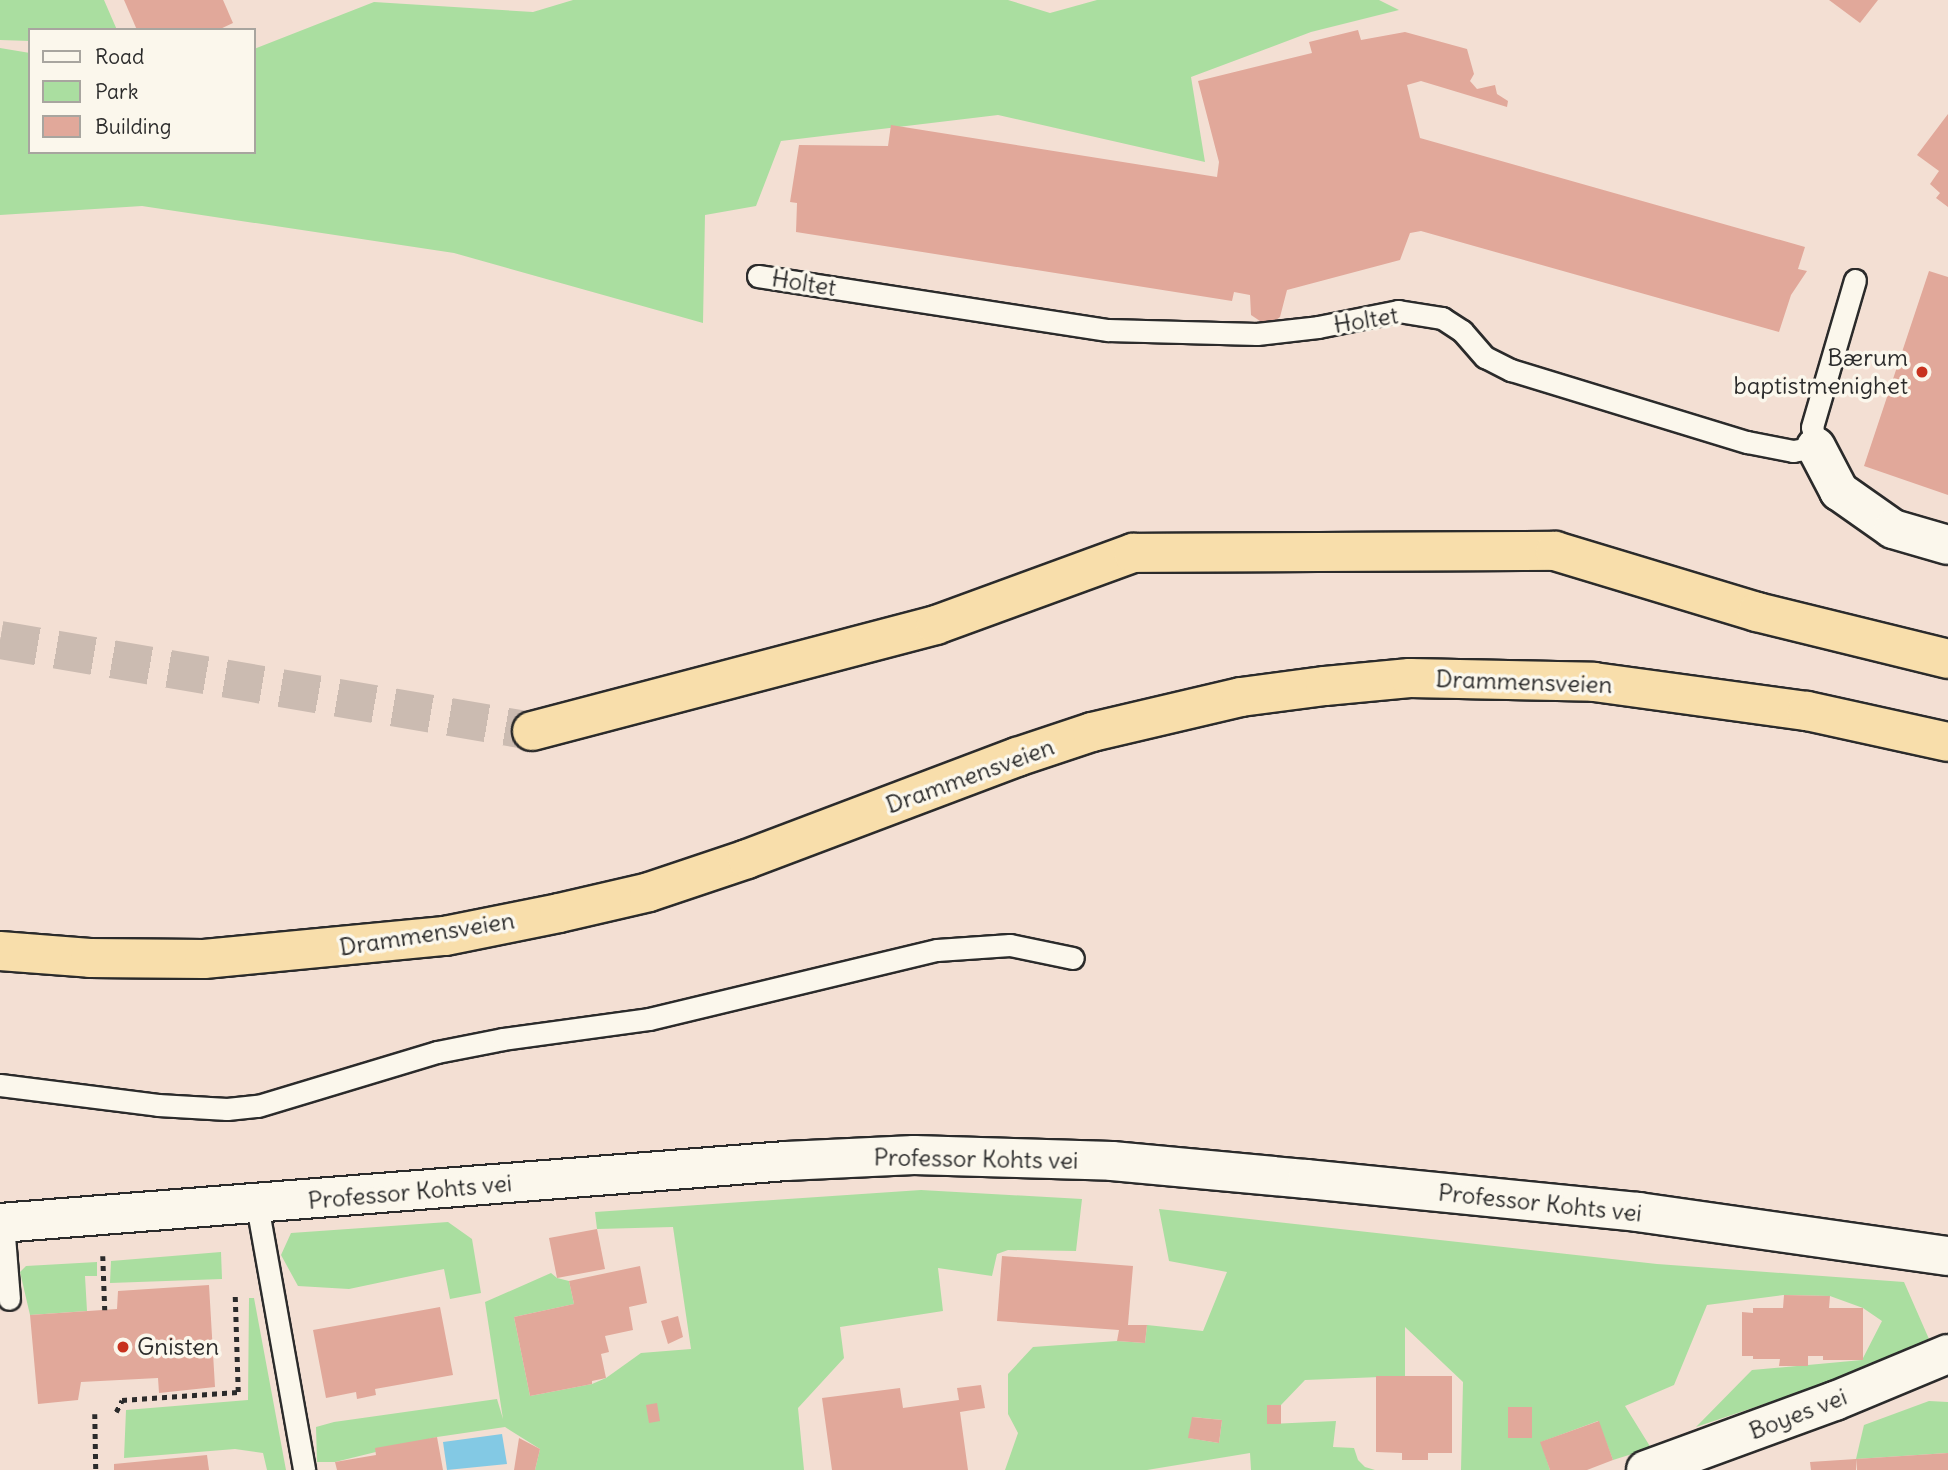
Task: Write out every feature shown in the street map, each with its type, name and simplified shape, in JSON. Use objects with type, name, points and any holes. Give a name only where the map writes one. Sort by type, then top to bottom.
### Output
[{"type":"highway","points":[[532,731],[936,625],[1133,553],[1555,551],[1757,612],[1948,659]]},
{"type":"highway","name":"Drammensveien","points":[[0,950],[90,958],[204,959],[445,936],[649,892],[1092,732],[1241,697],[1325,686],[1410,678],[1594,682],[1807,711],[1948,742]]},
{"type":"main road","points":[[1816,447],[1839,491],[1893,528],[1948,545]]},
{"type":"main road","name":"Professor Kohts vei","points":[[1,1223],[257,1205],[786,1161],[914,1155],[1112,1161],[1348,1183],[1638,1212],[1948,1256]]},
{"type":"main road","name":"Boyes vei","points":[[1646,1470],[1835,1401],[1948,1354]]},
{"type":"lane","name":"Holtet","points":[[758,276],[1108,330],[1257,334],[1318,327],[1398,311],[1442,318],[1462,331],[1485,357],[1511,370],[1748,442],[1793,451],[1816,447]]},
{"type":"lane","points":[[1816,447],[1812,427],[1855,280]]},
{"type":"lane","points":[[0,1085],[158,1105],[227,1109],[258,1106],[437,1052],[503,1039],[649,1019],[937,950],[1010,945],[1073,958]]},
{"type":"lane","points":[[257,1205],[304,1470]]},
{"type":"lane","points":[[1,1223],[9,1299]]},
{"type":"path","points":[[103,1252],[105,1310]]},
{"type":"path","points":[[116,1412],[121,1400],[238,1392],[235,1284]]},
{"type":"path","points":[[95,1414],[96,1470]]},
{"type":"green space","points":[[0,0],[104,0],[116,28],[28,28],[28,41],[0,40]]},
{"type":"green space","points":[[573,0],[1008,0],[1050,13],[1097,0],[1379,0],[1399,10],[1311,32],[1191,77],[1205,162],[998,115],[781,141],[756,206],[705,215],[703,323],[454,253],[142,206],[0,215],[0,48],[28,53],[28,154],[256,154],[256,48],[374,2],[533,12]]},
{"type":"green space","points":[[921,1190],[1082,1199],[1076,1251],[1008,1250],[997,1254],[992,1276],[938,1268],[943,1311],[840,1327],[844,1358],[798,1408],[804,1470],[535,1470],[540,1449],[505,1427],[437,1437],[335,1462],[317,1462],[316,1427],[334,1422],[497,1399],[503,1419],[485,1302],[551,1273],[557,1278],[569,1281],[574,1304],[514,1317],[530,1396],[592,1384],[606,1378],[641,1353],[691,1349],[673,1227],[597,1229],[595,1212]]},
{"type":"green space","points":[[1159,1209],[1657,1264],[1904,1282],[1929,1339],[1842,1378],[1696,1427],[1752,1370],[1862,1360],[1882,1321],[1863,1308],[1830,1296],[1783,1295],[1707,1305],[1674,1385],[1625,1406],[1651,1448],[1613,1460],[1598,1421],[1541,1442],[1550,1470],[1461,1470],[1463,1382],[1405,1327],[1405,1376],[1305,1380],[1281,1405],[1267,1405],[1268,1424],[1336,1421],[1333,1447],[1354,1448],[1358,1460],[1365,1467],[1375,1470],[1251,1470],[1250,1453],[1147,1470],[1005,1470],[1018,1433],[1008,1414],[1008,1374],[1033,1347],[1117,1341],[1145,1343],[1147,1325],[1203,1331],[1227,1272],[1169,1261]],"holes":[[[1193,1417],[1222,1420],[1219,1443],[1189,1438]]]},
{"type":"green space","points":[[448,1222],[472,1239],[481,1293],[450,1299],[444,1269],[349,1289],[298,1286],[281,1255],[291,1233]]},
{"type":"green space","points":[[221,1252],[222,1279],[110,1283],[111,1261]]},
{"type":"green space","points":[[97,1262],[97,1276],[85,1276],[87,1311],[30,1315],[20,1272],[26,1266]]},
{"type":"green space","points":[[249,1298],[254,1298],[286,1470],[267,1470],[263,1453],[235,1449],[124,1458],[126,1410],[248,1400]]},
{"type":"green space","points":[[1929,1401],[1948,1402],[1948,1453],[1856,1459],[1864,1425]]},
{"type":"water","points":[[502,1434],[507,1464],[447,1470],[443,1442]]},
{"type":"building","points":[[124,0],[223,0],[233,23],[222,28],[136,28]]},
{"type":"building","points":[[1829,0],[1878,0],[1860,23]]},
{"type":"building","points":[[1358,30],[1361,40],[1405,32],[1467,49],[1474,74],[1470,81],[1477,89],[1495,85],[1497,94],[1508,101],[1507,107],[1421,81],[1407,85],[1420,138],[1805,247],[1798,269],[1807,271],[1791,295],[1779,332],[1421,231],[1410,233],[1400,260],[1287,290],[1280,317],[1273,322],[1263,323],[1251,315],[1250,295],[1234,292],[1232,301],[796,232],[797,203],[790,202],[799,145],[888,146],[891,125],[1217,177],[1219,162],[1198,81],[1312,53],[1309,42]]},
{"type":"building","points":[[1948,114],[1948,207],[1936,198],[1940,193],[1930,184],[1939,171],[1917,155]]},
{"type":"building","name":"Bærum baptistmenighet","points":[[1929,271],[1948,277],[1948,495],[1864,466]]},
{"type":"building","points":[[597,1229],[605,1269],[557,1278],[549,1238]]},
{"type":"building","points":[[1002,1256],[1133,1266],[1128,1325],[1147,1325],[1145,1343],[1117,1341],[1119,1330],[997,1321]]},
{"type":"building","points":[[640,1266],[647,1303],[629,1307],[633,1330],[605,1336],[609,1352],[601,1354],[606,1378],[592,1381],[592,1384],[530,1396],[514,1317],[574,1304],[569,1281]]},
{"type":"building","name":"Gnisten","points":[[209,1285],[215,1387],[159,1393],[158,1378],[81,1382],[78,1400],[38,1404],[30,1315],[117,1309],[118,1291]]},
{"type":"building","points":[[1784,1295],[1830,1296],[1829,1308],[1863,1308],[1863,1360],[1823,1360],[1823,1356],[1808,1356],[1808,1366],[1779,1366],[1780,1359],[1753,1359],[1753,1356],[1742,1356],[1742,1312],[1753,1313],[1753,1308],[1783,1308]]},
{"type":"building","points":[[440,1307],[453,1375],[375,1389],[376,1395],[357,1399],[356,1392],[326,1398],[313,1330]]},
{"type":"building","points":[[678,1316],[683,1337],[668,1344],[661,1321]]},
{"type":"building","points":[[1376,1376],[1452,1376],[1452,1453],[1428,1453],[1428,1460],[1402,1460],[1402,1453],[1376,1452]]},
{"type":"building","points":[[981,1385],[985,1408],[960,1412],[968,1470],[832,1470],[822,1398],[900,1388],[903,1408],[959,1400],[957,1388]]},
{"type":"building","points":[[657,1403],[660,1421],[649,1423],[646,1405]]},
{"type":"building","points":[[1267,1405],[1281,1405],[1281,1424],[1267,1424]]},
{"type":"building","points":[[1508,1407],[1532,1407],[1532,1438],[1508,1438]]},
{"type":"building","points":[[1192,1417],[1222,1420],[1219,1443],[1188,1438]]},
{"type":"building","points":[[1599,1421],[1613,1460],[1587,1470],[1550,1470],[1540,1442]]},
{"type":"building","points":[[437,1437],[443,1470],[337,1470],[335,1462],[376,1455],[375,1448]]},
{"type":"building","points":[[519,1438],[540,1449],[535,1470],[514,1470]]},
{"type":"building","points":[[1948,1453],[1948,1470],[1857,1470],[1856,1459]]},
{"type":"building","points":[[207,1455],[209,1470],[114,1470],[114,1464]]},
{"type":"building","points":[[1856,1459],[1856,1470],[1811,1470],[1810,1462]]},
{"type":"tunnel","points":[[0,640],[532,731]]},
{"type":"place","name":"Bærum baptistmenighet","points":[[1922,372]]},
{"type":"place","name":"Gnisten","points":[[123,1347]]}]
